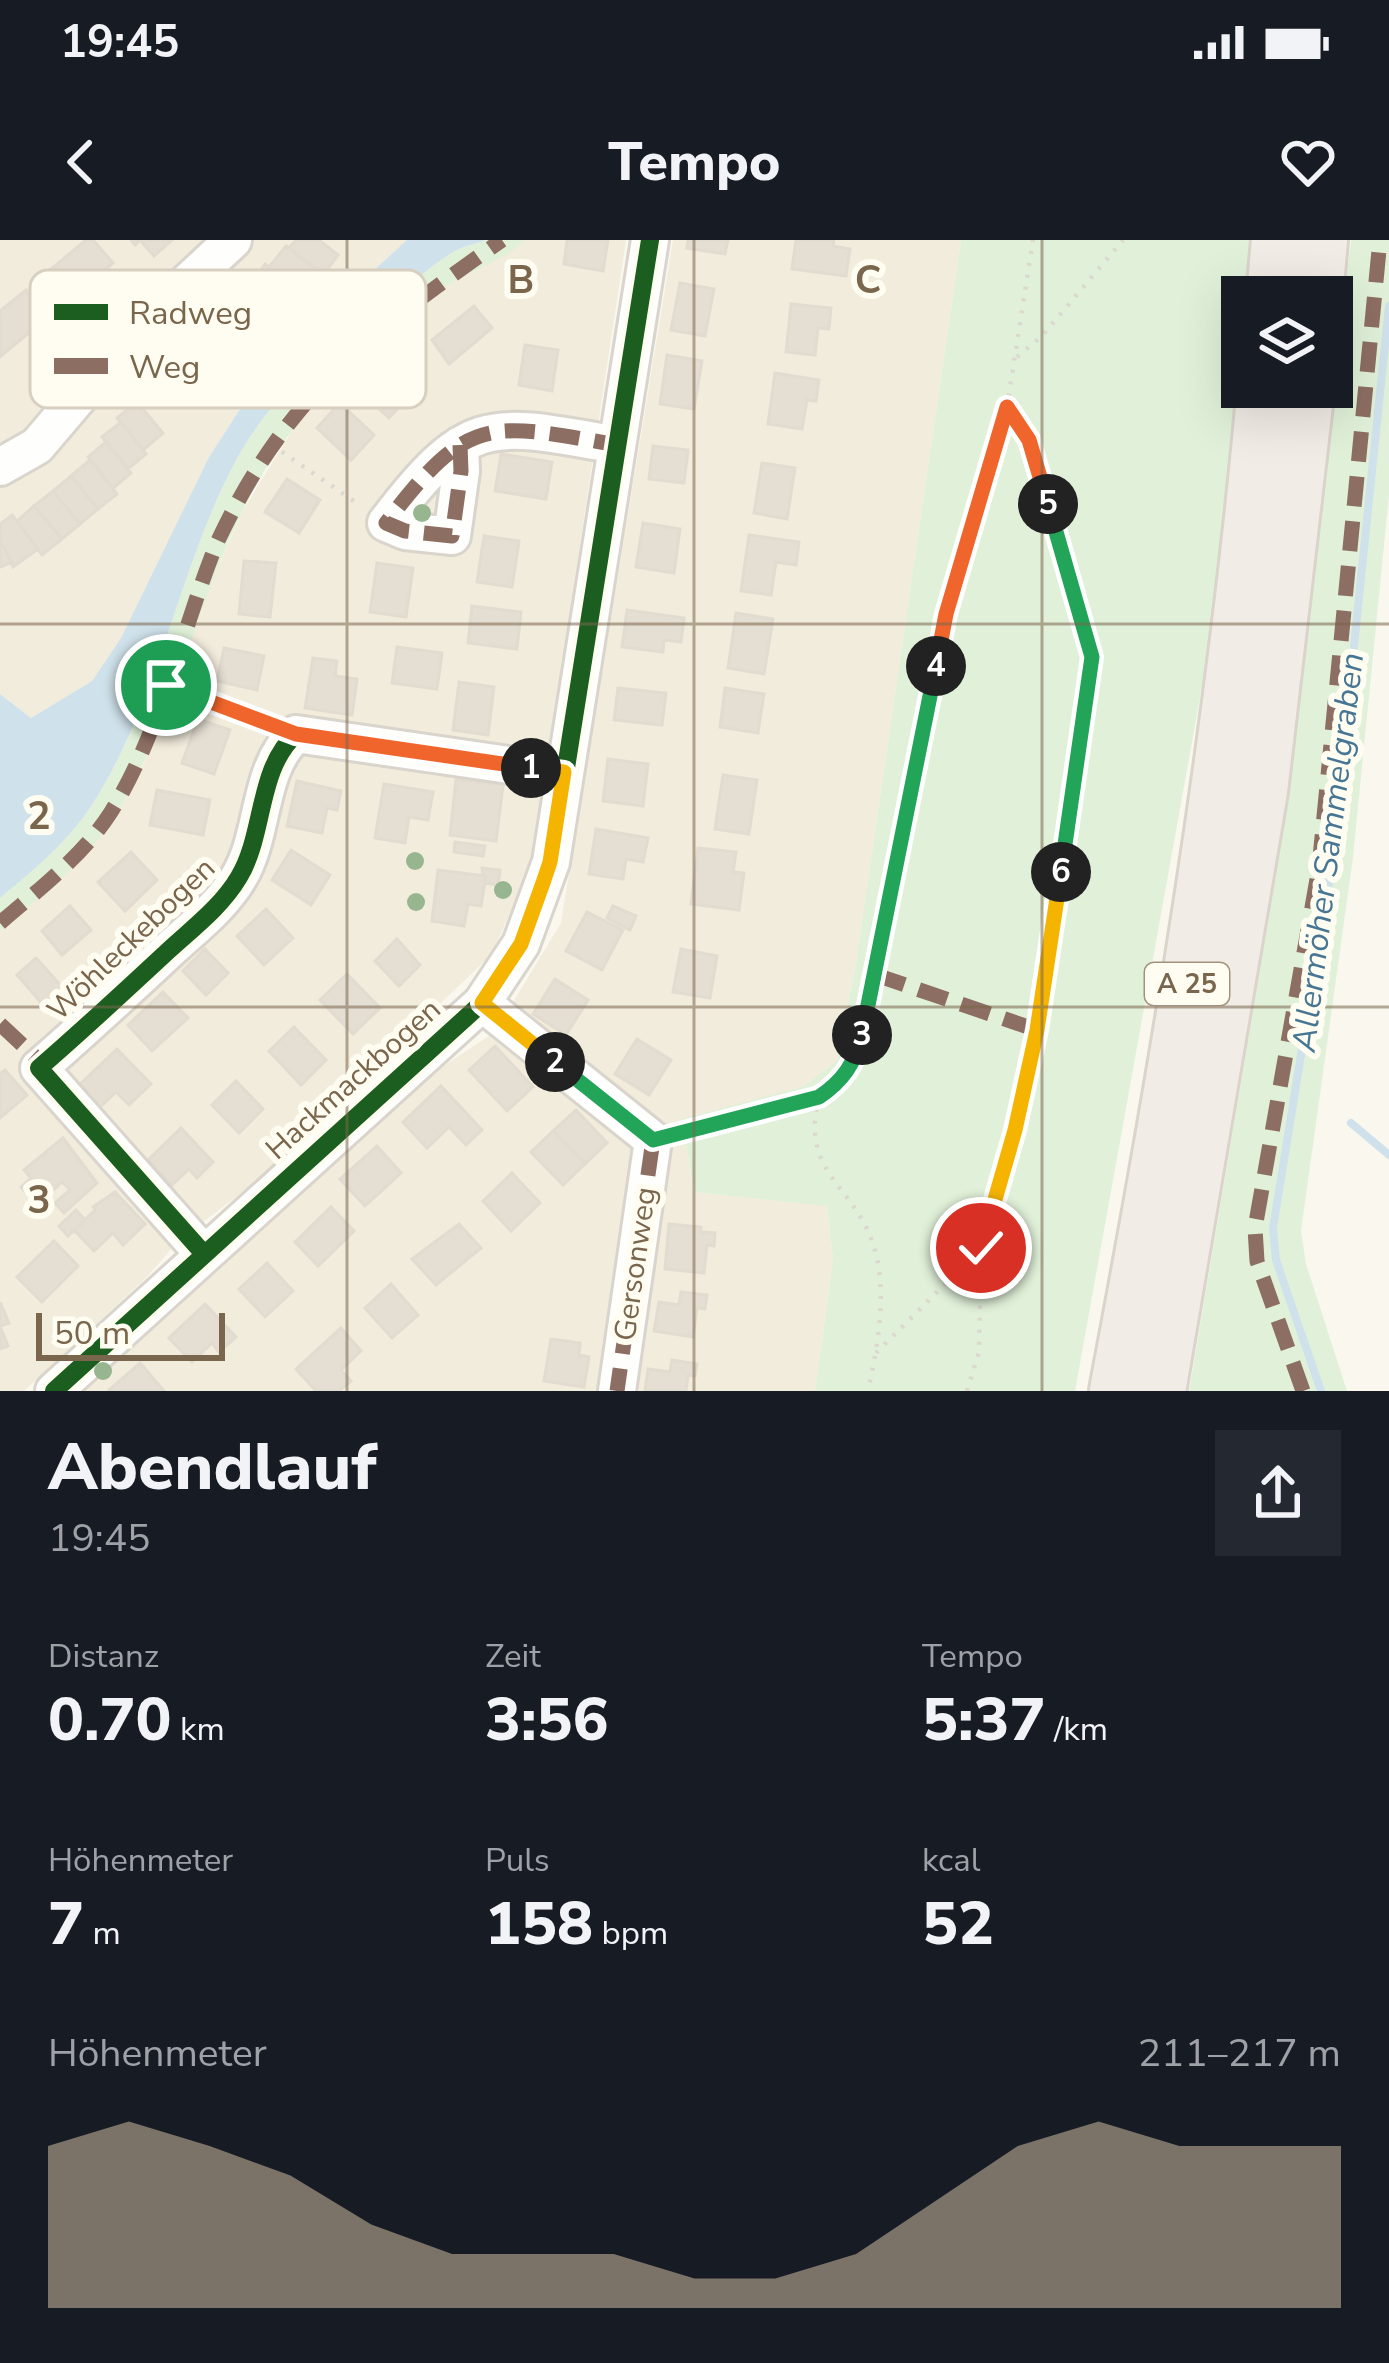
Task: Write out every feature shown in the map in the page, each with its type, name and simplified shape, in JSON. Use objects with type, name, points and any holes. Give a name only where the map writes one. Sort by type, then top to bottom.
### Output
[{"type":"highway","points":[[1276,276],[1279,240]]},
{"type":"highway","points":[[1317,276],[1320,240]]},
{"type":"highway","name":"A 25","points":[[1122,1367],[1193,948],[1240,624],[1263,408]]},
{"type":"highway","name":"A 25","points":[[1158,1391],[1260,791],[1305,408]]},
{"type":"highway","points":[[1105,1391],[1122,1367]]},
{"type":"street","points":[[201,270],[233,240]]},
{"type":"street","name":"Hackmackbogen","points":[[55,1391],[482,1003],[521,944],[550,862],[650,240]]},
{"type":"street","points":[[0,467],[37,446],[69,408]]},
{"type":"street","points":[[460,445],[452,536],[405,531],[386,523],[423,474],[460,445],[476,435],[506,428],[617,445]]},
{"type":"street","points":[[296,734],[564,772]]},
{"type":"street","name":"Wöhleckebogen","points":[[204,1253],[39,1068],[208,914],[238,880],[256,837],[273,770],[286,742],[296,734]]},
{"type":"street","points":[[482,1003],[653,1140]]},
{"type":"street","name":"Gersonweg","points":[[617,1391],[653,1140]]},
{"type":"path","points":[[653,1140],[819,1097],[856,1060],[946,614],[1007,407],[1033,240]]},
{"type":"path","points":[[1017,357],[1042,336],[1123,240]]},
{"type":"path","points":[[968,1391],[979,1352],[981,1248],[1037,1030],[1092,657],[1029,440],[1007,407]]},
{"type":"path","points":[[272,445],[386,523]]},
{"type":"path","points":[[166,685],[296,734]]},
{"type":"path","points":[[819,1097],[812,1126],[821,1160],[872,1241],[880,1296],[868,1391]]},
{"type":"path","points":[[876,1353],[981,1248]]},
{"type":"shaded area","points":[[0,240],[407,240],[374,270],[30,270],[30,408],[241,408],[209,457],[121,638],[92,681],[31,718],[0,694]]},
{"type":"shaded area","points":[[407,240],[485,240],[447,256],[426,272],[374,270]]},
{"type":"shaded area","points":[[525,240],[626,240],[532,862],[492,954],[252,1185],[179,1240],[148,1276],[24,1391],[0,1391],[0,931],[77,863],[143,766],[242,512],[293,429],[312,408],[426,408],[426,303]]},
{"type":"shaded area","points":[[673,240],[961,240],[856,962],[837,1060],[804,1086],[682,1120],[694,1192],[827,1205],[833,1260],[815,1391],[73,1391],[398,1096],[495,1032],[561,923]]},
{"type":"shaded area","points":[[241,408],[271,408],[247,441],[212,511],[117,761],[75,828],[0,898],[0,694],[31,718],[92,681],[121,638],[209,457]]},
{"type":"green space","points":[[485,240],[525,240],[426,301],[426,271],[459,249]]},
{"type":"green space","points":[[961,240],[1257,240],[1253,276],[1221,276],[1221,408],[1240,408],[1222,576],[1075,1391],[815,1391],[833,1260],[827,1206],[694,1192],[682,1119],[804,1086],[837,1060],[856,962]]},
{"type":"green space","points":[[1351,240],[1389,240],[1389,495],[1353,857],[1301,1231],[1306,1264],[1347,1391],[1189,1391],[1278,862],[1331,408],[1353,408],[1353,276],[1347,276]]},
{"type":"green space","points":[[271,408],[310,408],[264,472],[239,519],[141,769],[104,833],[0,931],[0,898],[75,828],[117,762],[212,510]]},
{"type":"building","points":[[86,240],[93,240],[113,263],[105,270],[50,270]]},
{"type":"building","points":[[140,240],[172,240],[154,256]]},
{"type":"building","points":[[296,240],[319,240],[338,255],[327,270],[317,270],[289,248]]},
{"type":"building","points":[[567,240],[608,240],[603,271],[564,264]]},
{"type":"building","points":[[688,240],[728,240],[725,254],[687,248]]},
{"type":"building","points":[[796,240],[834,240],[833,246],[850,249],[846,276],[792,269]]},
{"type":"building","points":[[286,246],[317,270],[273,270],[269,267]]},
{"type":"building","points":[[680,283],[714,289],[705,336],[671,330]]},
{"type":"building","points":[[26,290],[30,295],[30,332],[1,356],[0,311]]},
{"type":"building","points":[[791,304],[831,308],[829,329],[818,328],[815,355],[786,352]]},
{"type":"building","points":[[474,306],[492,328],[449,364],[432,340]]},
{"type":"building","points":[[525,345],[558,350],[552,391],[519,385]]},
{"type":"building","points":[[667,355],[702,361],[694,409],[660,404]]},
{"type":"building","points":[[775,373],[819,380],[816,401],[807,400],[802,429],[768,424]]},
{"type":"building","points":[[130,408],[142,408],[163,433],[143,450],[117,418]]},
{"type":"building","points":[[335,408],[345,408],[374,435],[351,460],[317,428]]},
{"type":"building","points":[[378,408],[398,408],[389,418]]},
{"type":"building","points":[[121,422],[146,454],[128,469],[102,437]]},
{"type":"building","points":[[106,442],[131,473],[113,488],[88,457]]},
{"type":"building","points":[[653,446],[688,450],[684,483],[649,479]]},
{"type":"building","points":[[501,454],[552,462],[546,499],[495,491]]},
{"type":"building","points":[[90,460],[117,494],[98,509],[71,476]]},
{"type":"building","points":[[762,463],[795,468],[787,519],[754,513]]},
{"type":"building","points":[[71,476],[98,509],[80,524],[53,491]]},
{"type":"building","points":[[287,479],[320,500],[299,533],[265,512]]},
{"type":"building","points":[[53,491],[80,524],[62,539],[34,506]]},
{"type":"building","points":[[34,506],[62,539],[42,555],[16,522]]},
{"type":"building","points":[[12,515],[38,549],[13,567],[0,541],[0,524]]},
{"type":"building","points":[[643,523],[680,529],[674,573],[636,567]]},
{"type":"building","points":[[749,535],[799,542],[796,565],[776,562],[771,595],[741,591]]},
{"type":"building","points":[[484,536],[519,541],[512,587],[477,582]]},
{"type":"building","points":[[0,541],[12,562],[0,567]]},
{"type":"building","points":[[244,561],[276,563],[270,617],[239,614]]},
{"type":"building","points":[[377,563],[413,568],[406,617],[370,612]]},
{"type":"building","points":[[472,606],[521,612],[517,649],[468,643]]},
{"type":"building","points":[[627,610],[684,618],[681,642],[664,640],[663,652],[622,647]]},
{"type":"building","points":[[736,613],[773,619],[764,674],[728,668]]},
{"type":"building","points":[[397,647],[442,653],[437,689],[392,683]]},
{"type":"building","points":[[224,648],[264,656],[257,690],[217,681]]},
{"type":"building","points":[[313,658],[337,661],[335,676],[357,679],[352,715],[305,708]]},
{"type":"building","points":[[459,682],[494,687],[488,735],[453,730]]},
{"type":"building","points":[[618,688],[666,693],[662,725],[614,720]]},
{"type":"building","points":[[725,688],[764,694],[758,733],[720,727]]},
{"type":"building","points":[[198,719],[230,730],[214,774],[182,763]]},
{"type":"building","points":[[608,759],[648,764],[643,806],[603,801]]},
{"type":"building","points":[[723,775],[757,780],[749,834],[715,829]]},
{"type":"building","points":[[456,779],[503,785],[496,841],[450,835]]},
{"type":"building","points":[[297,781],[341,791],[337,810],[327,808],[322,833],[287,826]]},
{"type":"building","points":[[384,784],[433,792],[428,820],[409,817],[405,843],[375,838]]},
{"type":"building","points":[[157,790],[210,800],[203,835],[150,825]]},
{"type":"building","points":[[596,829],[648,838],[643,862],[626,859],[623,879],[589,874]]},
{"type":"building","points":[[455,842],[485,846],[483,856],[454,852]]},
{"type":"building","points":[[698,848],[736,852],[733,872],[744,873],[739,910],[691,904]]},
{"type":"building","points":[[291,850],[330,875],[311,905],[272,880]]},
{"type":"building","points":[[131,852],[157,880],[125,911],[98,882]]},
{"type":"building","points":[[482,868],[500,870],[498,885],[484,883]]},
{"type":"building","points":[[438,870],[486,876],[481,906],[468,904],[464,926],[432,921]]},
{"type":"building","points":[[70,906],[91,930],[62,955],[42,931]]},
{"type":"building","points":[[613,906],[636,916],[630,930],[607,918]]},
{"type":"building","points":[[266,909],[293,938],[264,965],[237,936]]},
{"type":"building","points":[[587,912],[623,930],[602,970],[566,951]]},
{"type":"building","points":[[397,939],[420,965],[399,986],[375,961]]},
{"type":"building","points":[[205,949],[228,973],[206,995],[183,971]]},
{"type":"building","points":[[681,949],[717,956],[710,998],[673,992]]},
{"type":"building","points":[[36,958],[64,989],[44,1006],[17,975]]},
{"type":"building","points":[[347,974],[380,1008],[353,1034],[320,1000]]},
{"type":"building","points":[[555,979],[588,1000],[566,1035],[533,1014]]},
{"type":"building","points":[[163,992],[188,1018],[152,1051],[128,1025]]},
{"type":"building","points":[[294,1027],[326,1060],[301,1085],[269,1051]]},
{"type":"building","points":[[637,1039],[671,1060],[649,1095],[615,1074]]},
{"type":"building","points":[[495,1046],[533,1087],[507,1111],[469,1070]]},
{"type":"building","points":[[117,1049],[151,1084],[129,1105],[116,1092],[99,1108],[78,1086]]},
{"type":"building","points":[[5,1070],[27,1095],[0,1118],[0,1074]]},
{"type":"building","points":[[236,1081],[263,1109],[239,1133],[212,1105]]},
{"type":"building","points":[[441,1086],[482,1130],[466,1145],[449,1127],[427,1148],[403,1122]]},
{"type":"building","points":[[576,1110],[607,1143],[585,1164],[553,1131]]},
{"type":"building","points":[[181,1128],[213,1162],[197,1178],[189,1169],[172,1185],[148,1160]]},
{"type":"building","points":[[553,1131],[585,1164],[563,1185],[531,1152]]},
{"type":"building","points":[[63,1138],[97,1183],[64,1213],[55,1203],[70,1190],[62,1182],[37,1205],[21,1187],[31,1178],[24,1170]]},
{"type":"building","points":[[377,1146],[401,1173],[365,1206],[340,1179]]},
{"type":"building","points":[[512,1173],[540,1203],[511,1231],[483,1201]]},
{"type":"building","points":[[115,1192],[145,1224],[123,1245],[113,1233],[94,1251],[74,1230],[93,1207]]},
{"type":"building","points":[[331,1207],[354,1231],[318,1266],[295,1242]]},
{"type":"building","points":[[76,1210],[85,1220],[68,1236],[59,1226]]},
{"type":"building","points":[[459,1224],[481,1248],[436,1285],[412,1259]]},
{"type":"building","points":[[669,1224],[715,1233],[714,1246],[707,1245],[704,1273],[665,1269]]},
{"type":"building","points":[[54,1241],[78,1266],[42,1302],[17,1277]]},
{"type":"building","points":[[267,1263],[293,1291],[265,1317],[239,1289]]},
{"type":"building","points":[[391,1284],[418,1315],[392,1338],[365,1308]]},
{"type":"building","points":[[681,1292],[707,1295],[705,1309],[697,1308],[693,1337],[654,1331],[659,1302],[679,1305]]},
{"type":"building","points":[[1,1304],[9,1323],[0,1326],[0,1305]]},
{"type":"building","points":[[205,1304],[236,1337],[219,1352],[212,1343],[192,1362],[169,1338]]},
{"type":"building","points":[[0,1326],[8,1346],[0,1349]]},
{"type":"building","points":[[341,1328],[361,1351],[341,1370],[351,1381],[339,1391],[316,1391],[296,1369]]},
{"type":"building","points":[[551,1339],[580,1343],[579,1355],[589,1357],[584,1387],[544,1381]]},
{"type":"building","points":[[672,1360],[697,1364],[695,1376],[688,1375],[686,1391],[645,1391],[648,1369],[670,1372]]},
{"type":"building","points":[[140,1363],[164,1391],[109,1390]]},
{"type":"waterway","name":"Allermöher Sammelgraben","points":[[1321,1391],[1276,1260],[1273,1228],[1331,869],[1389,306]]},
{"type":"waterway","points":[[1351,1123],[1389,1155]]},
{"type":"marked path","points":[[426,295],[502,240]]},
{"type":"marked path","points":[[1303,1391],[1257,1261],[1255,1228],[1319,868],[1380,240]]},
{"type":"marked path","points":[[0,923],[74,857],[111,812],[157,715],[216,545],[243,493],[302,408]]},
{"type":"marked path","points":[[460,445],[461,471],[452,536],[405,531],[386,523],[439,462],[462,444],[484,434],[538,432],[617,445]]},
{"type":"marked path","points":[[876,975],[1037,1030]]},
{"type":"marked path","points":[[482,1003],[653,1140],[617,1391]]},
{"type":"marked path","points":[[0,1024],[43,1064]]},
{"type":"cycle path","points":[[54,1391],[482,1003],[521,944],[551,862],[650,240]]},
{"type":"cycle path","points":[[204,1254],[39,1068],[232,888],[247,860],[274,765],[296,734],[564,773]]},
{"type":"route","points":[[166,685],[296,734],[564,772],[544,880],[521,944],[482,1003],[653,1140],[819,1097],[856,1060],[946,614],[1007,407],[1029,440],[1092,657],[1037,1030],[981,1248]]}]
